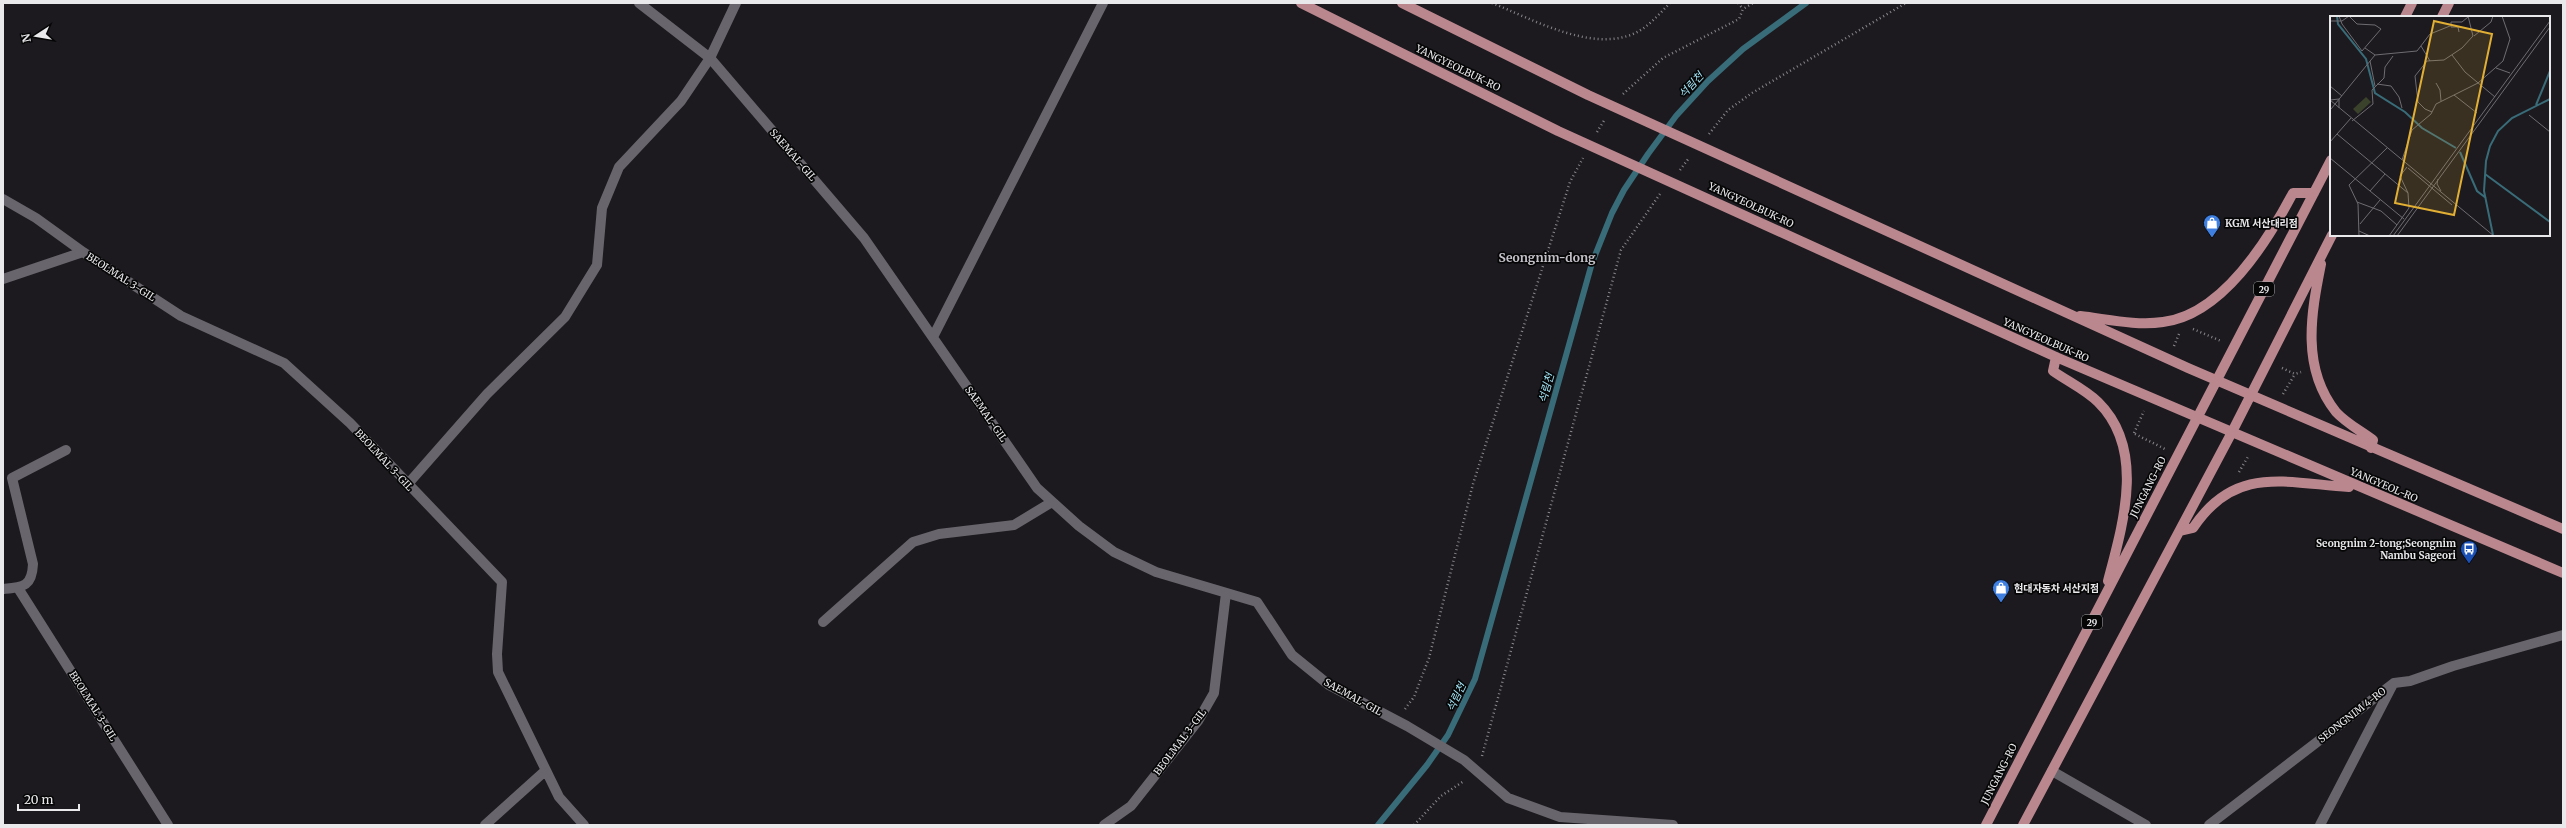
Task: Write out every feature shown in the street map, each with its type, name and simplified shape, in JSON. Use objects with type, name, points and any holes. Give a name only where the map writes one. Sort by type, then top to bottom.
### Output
[{"type":"main road","name":"YANGYEOLBUK-RO","points":[[1301,3],[1558,131],[2056,357],[2197,419]]},
{"type":"main road","points":[[1402,3],[1588,95],[2216,381],[2563,529]]},
{"type":"main road","points":[[2406,16],[2412,3]]},
{"type":"main road","points":[[2442,16],[2449,3]]},
{"type":"main road","name":"JUNGANG-RO","points":[[1986,825],[2330,162]]},
{"type":"main road","points":[[2071,315],[2162,322],[2196,313],[2211,302],[2250,259],[2273,230],[2293,193],[2314,193]]},
{"type":"main road","points":[[2023,825],[2231,434],[2331,236]]},
{"type":"main road","points":[[2324,250],[2312,308],[2310,332],[2313,360],[2320,385],[2337,412],[2373,440],[2371,448]]},
{"type":"main road","points":[[2056,357],[2053,371],[2097,401],[2120,432],[2124,445],[2126,483],[2123,512],[2104,599]]},
{"type":"main road","name":"YANGYEOL-RO","points":[[2197,419],[2563,573]]},
{"type":"main road","points":[[2180,531],[2194,528],[2214,502],[2242,486],[2289,481],[2358,487]]},
{"type":"street","name":"SAEMAL-GIL","points":[[639,3],[710,58],[864,238],[1037,488],[1052,502],[1079,526],[1114,552],[1156,572],[1257,602],[1292,655],[1330,685],[1407,726],[1464,760],[1478,772]]},
{"type":"street","points":[[407,485],[487,394],[565,317],[597,265],[602,208],[619,167],[681,101],[710,58],[736,3]]},
{"type":"street","points":[[933,337],[1103,3]]},
{"type":"street","name":"BEOLMAL 3-GIL","points":[[3,199],[36,218],[83,252],[181,316],[284,363],[350,423],[407,485],[502,582],[497,654],[498,672],[559,797],[584,825]]},
{"type":"street","name":"BEOLMAL 3-GIL","points":[[3,279],[83,252]]},
{"type":"street","points":[[3,589],[23,587],[32,577],[33,564],[12,478],[66,450]]},
{"type":"street","points":[[823,622],[913,542],[939,534],[1014,525],[1052,502]]},
{"type":"street","name":"BEOLMAL 3-GIL","points":[[18,588],[168,825]]},
{"type":"street","name":"BEOLMAL 3-GIL","points":[[1104,825],[1131,806],[1198,721],[1214,693],[1226,592]]},
{"type":"street","name":"SEONGNIM 4-RO","points":[[2209,825],[2394,683],[2410,681],[2453,666],[2563,635]]},
{"type":"street","points":[[2320,825],[2394,683]]},
{"type":"street","points":[[485,825],[545,771]]},
{"type":"street","points":[[2052,771],[2146,825]]},
{"type":"street","points":[[1478,772],[1508,798],[1560,817],[1674,825]]},
{"type":"path","points":[[1492,3],[1570,35],[1603,38],[1632,34],[1642,29],[1670,3]]},
{"type":"path","points":[[1738,3],[1743,9]]},
{"type":"path","points":[[1619,100],[1628,88],[1663,58],[1739,19],[1743,9],[1753,3]]},
{"type":"path","points":[[1708,135],[1728,110],[1752,93],[1906,3]]},
{"type":"path","points":[[1595,136],[1606,117]]},
{"type":"path","points":[[1678,172],[1693,153]]},
{"type":"path","points":[[1397,721],[1414,697],[1429,658],[1473,484],[1570,182],[1584,155]]},
{"type":"path","points":[[1414,825],[1441,796],[1478,772],[1543,527],[1620,250],[1663,190]]},
{"type":"path","points":[[2191,328],[2234,347]]},
{"type":"path","points":[[2168,359],[2180,332]]},
{"type":"path","points":[[2276,406],[2295,374]]},
{"type":"path","points":[[2150,399],[2134,434],[2178,455]]},
{"type":"path","points":[[2237,476],[2255,444]]},
{"type":"waterway","name":"석림천","points":[[1378,825],[1427,765],[1448,735],[1475,679],[1592,263],[1612,213],[1624,190],[1648,154],[1676,116],[1708,81],[1743,49],[1806,3]]},
{"type":"place","name":"KGM 서산대리점","points":[[2212,238]]},
{"type":"place","name":"Seongnim 2-tong;Seongnim Nambu Sageori","points":[[2469,564]]},
{"type":"place","name":"현대자동차 서산지점","points":[[2001,603]]},
{"type":"district","name":"Seongnim-dong","points":[[1547,257]]}]
